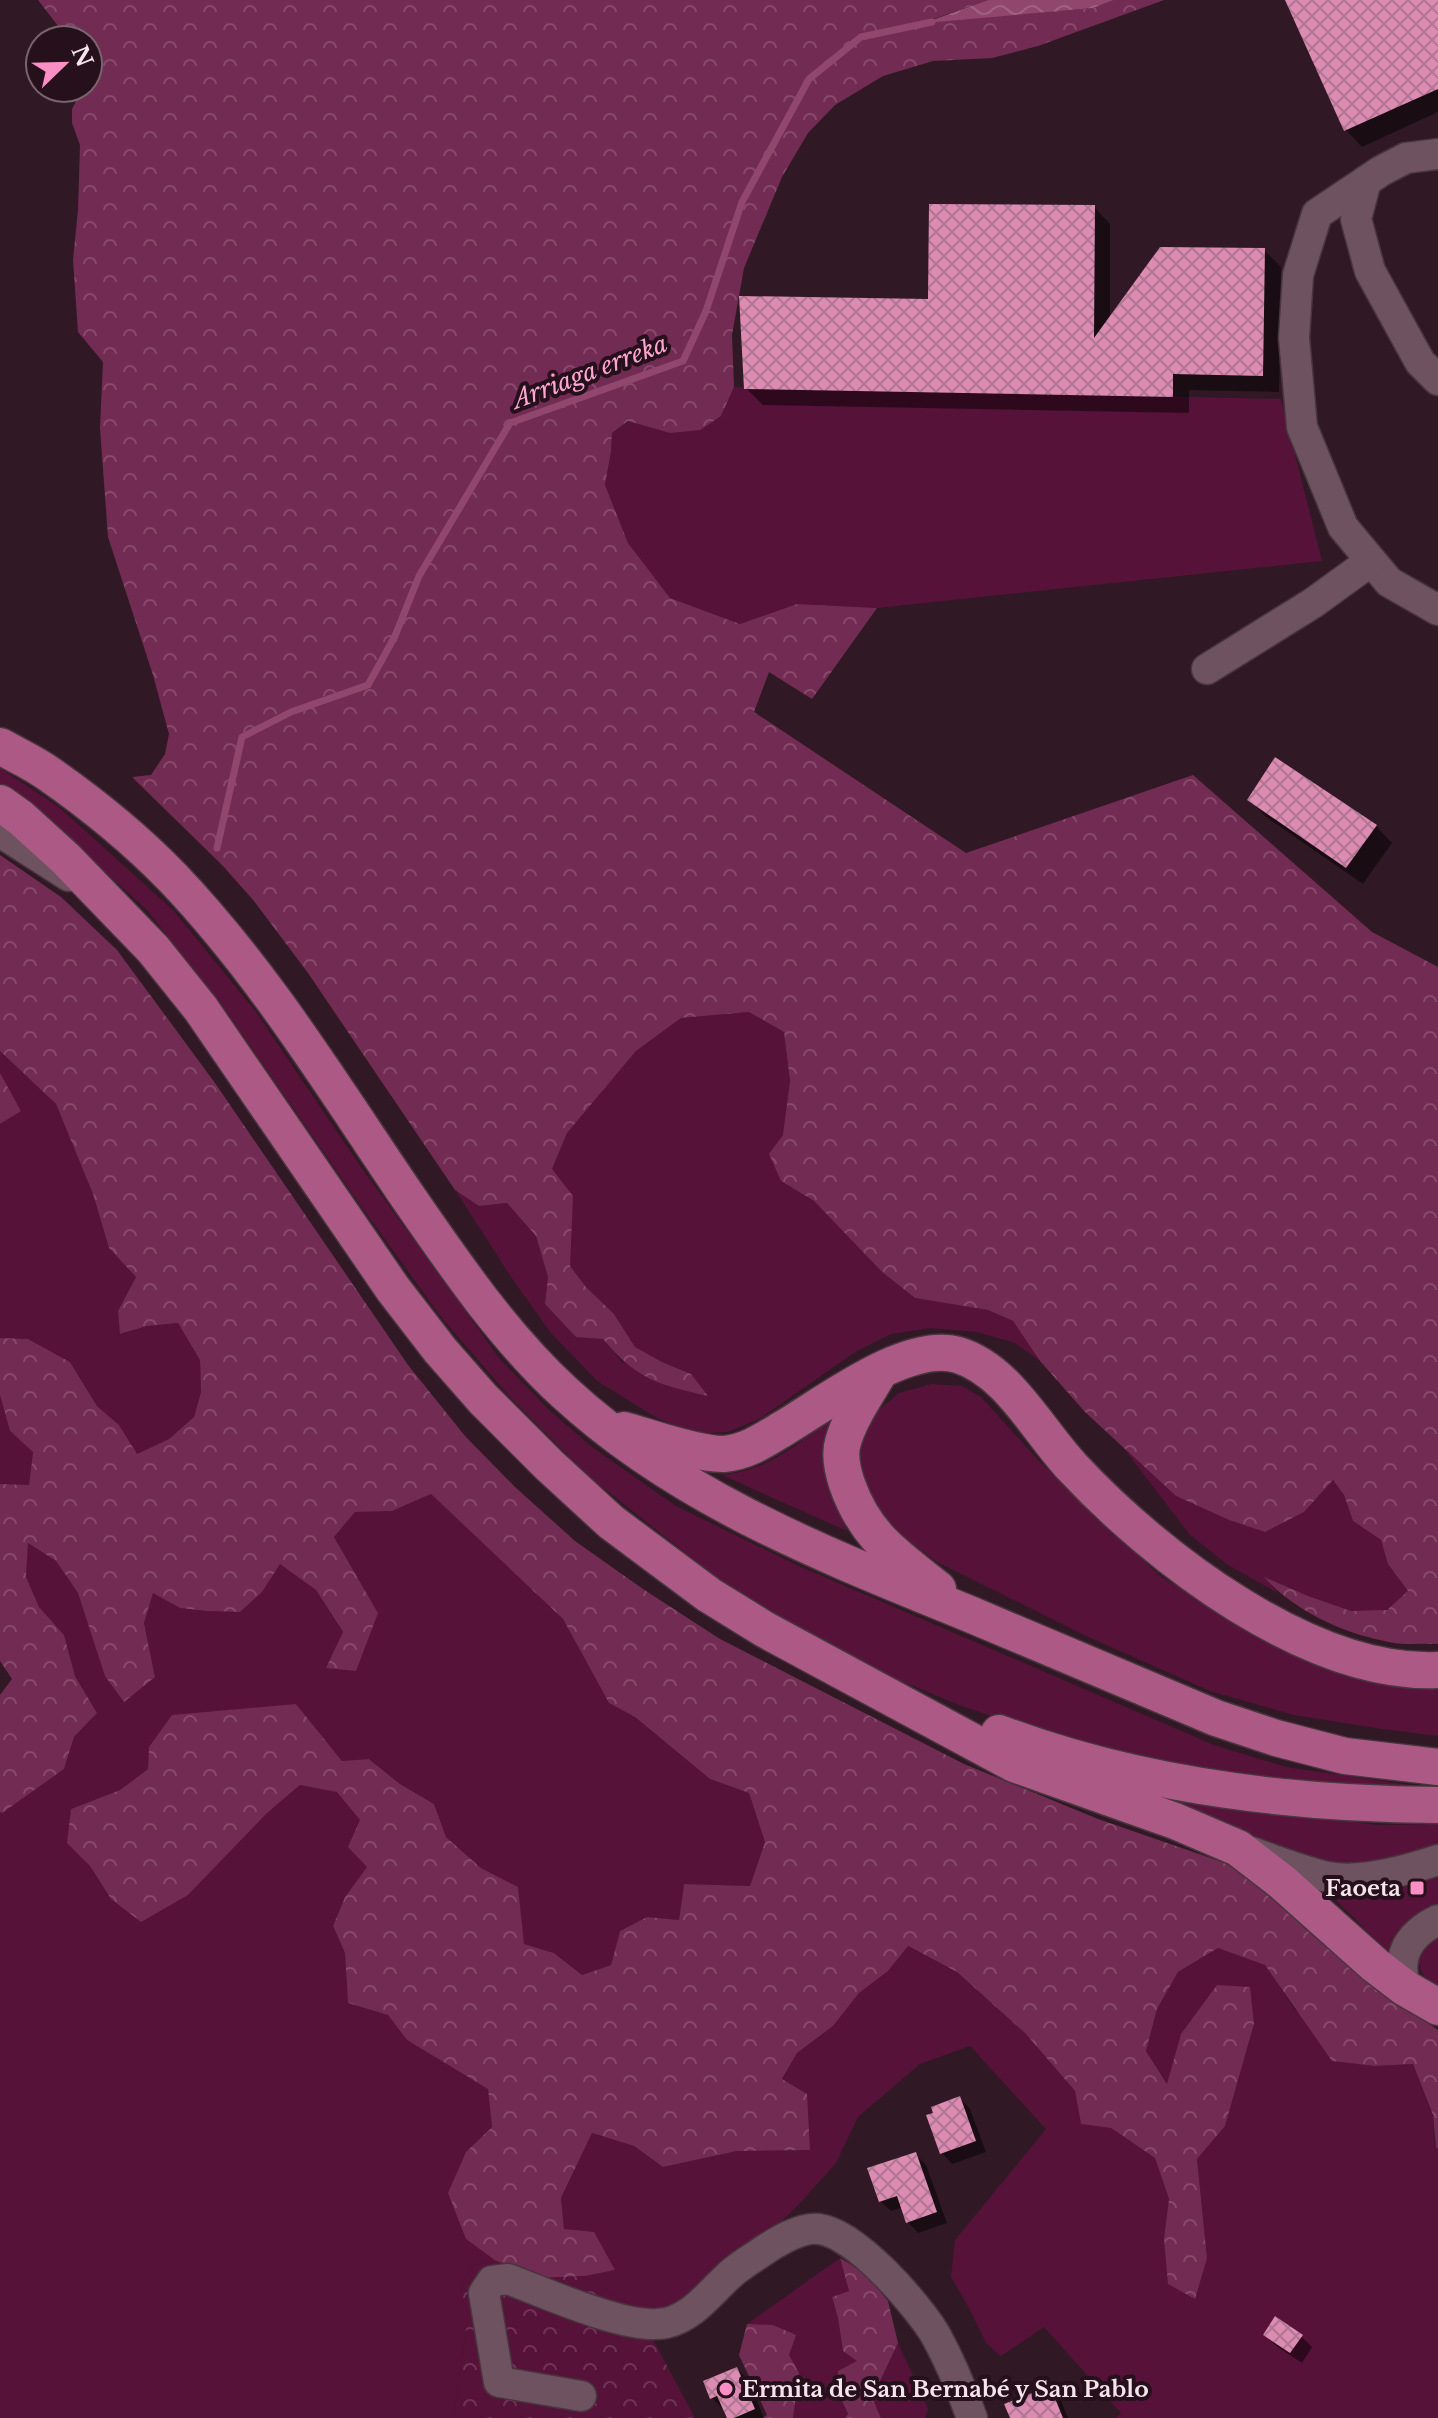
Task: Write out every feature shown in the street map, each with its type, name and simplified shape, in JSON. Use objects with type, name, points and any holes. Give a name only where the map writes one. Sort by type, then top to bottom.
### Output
[{"type":"main road","points":[[0,746],[46,771],[130,838],[170,875],[212,921],[272,999],[487,1308],[564,1392],[633,1450],[728,1507],[848,1566],[1216,1718],[1345,1756],[1438,1767]]},
{"type":"main road","points":[[0,803],[21,818],[104,896],[153,949],[201,1009],[393,1289],[440,1350],[483,1399],[611,1522],[709,1595],[764,1629],[1014,1764],[1175,1821],[1238,1848],[1282,1882],[1375,1965],[1405,1988],[1438,2007]]},
{"type":"main road","points":[[600,1422],[679,1446],[722,1454],[750,1449],[880,1370],[904,1359],[930,1354],[956,1354],[984,1367],[1004,1384],[1073,1468],[1111,1506],[1175,1560],[1246,1610],[1322,1649],[1354,1659],[1420,1671],[1438,1670]]},
{"type":"main road","points":[[880,1370],[842,1444],[843,1473],[856,1510],[882,1544],[970,1615]]},
{"type":"main road","points":[[848,1675],[1029,1744],[1128,1771],[1284,1798],[1366,1805],[1438,1805]]},
{"type":"street","points":[[1438,154],[1406,158],[1317,214],[1298,275],[1294,338],[1302,427],[1343,527],[1389,582],[1438,610]]},
{"type":"street","points":[[1366,181],[1356,219],[1370,271],[1420,362],[1438,380]]},
{"type":"street","points":[[1207,669],[1313,603],[1371,561]]},
{"type":"street","points":[[0,736],[46,771]]},
{"type":"street","points":[[0,832],[104,896]]},
{"type":"street","points":[[1238,1848],[1331,1877],[1359,1877],[1438,1860]]},
{"type":"street","points":[[1405,1988],[1401,1973],[1404,1952],[1417,1931],[1438,1920]]},
{"type":"street","points":[[581,2396],[499,2382],[484,2293],[492,2281],[508,2279],[632,2322],[664,2323],[689,2314],[734,2271],[767,2248],[795,2234],[818,2229],[838,2235],[865,2253],[921,2315],[948,2359],[972,2418]]},
{"type":"green space","points":[[38,0],[988,0],[928,21],[1093,8],[1114,0],[1164,0],[1038,46],[992,58],[933,61],[883,76],[835,105],[808,133],[782,177],[744,268],[732,335],[734,387],[721,416],[700,430],[670,433],[628,421],[612,433],[605,485],[628,543],[670,598],[740,624],[797,604],[877,608],[812,699],[769,672],[754,712],[966,853],[1193,775],[1372,932],[1438,967],[1438,1644],[1394,1643],[1341,1628],[1307,1612],[1264,1577],[1351,1611],[1387,1610],[1408,1591],[1388,1564],[1381,1540],[1353,1521],[1344,1495],[1333,1480],[1304,1512],[1265,1532],[1176,1496],[1085,1412],[1040,1361],[1013,1321],[988,1310],[915,1298],[882,1272],[814,1201],[781,1181],[769,1154],[783,1135],[790,1081],[784,1032],[749,1012],[681,1018],[636,1051],[567,1133],[552,1169],[573,1196],[570,1266],[614,1314],[635,1347],[691,1374],[708,1396],[662,1384],[638,1372],[603,1339],[576,1337],[545,1304],[548,1277],[536,1236],[507,1203],[479,1206],[455,1190],[308,973],[254,901],[223,866],[132,777],[151,775],[165,754],[169,734],[108,537],[100,428],[103,362],[78,332],[73,260],[80,145],[72,123],[72,109],[74,104],[104,104],[104,24],[57,24]]},
{"type":"green space","points":[[734,387],[1281,399],[1322,561],[877,608],[797,604],[740,624],[670,598],[628,543],[605,485],[612,433],[629,421],[670,433],[721,416]]},
{"type":"green space","points":[[0,768],[60,808],[174,911],[256,1012],[361,1167],[500,1359],[548,1409],[592,1447],[676,1506],[799,1566],[1214,1745],[1286,1767],[1430,1788],[1313,1788],[1125,1761],[959,1705],[857,1663],[716,1577],[587,1475],[509,1396],[441,1317],[220,1002],[146,909],[73,843],[0,786]]},
{"type":"green space","points":[[0,855],[61,897],[117,950],[215,1083],[408,1365],[465,1436],[575,1541],[720,1639],[964,1764],[1098,1819],[1228,1864],[1266,1892],[1360,1974],[1438,2030],[1438,2148],[1433,2115],[1413,2064],[1375,2066],[1332,2061],[1265,1965],[1218,1948],[1178,1972],[1157,2009],[1146,2051],[1167,2084],[1181,2034],[1217,1985],[1250,1987],[1254,2024],[1225,2126],[1197,2159],[1207,2258],[1195,2299],[1168,2284],[1164,2238],[1169,2199],[1155,2158],[1111,2128],[1081,2124],[1075,2091],[1025,2033],[957,1972],[908,1946],[888,1971],[859,1993],[833,2026],[797,2053],[782,2079],[807,2094],[810,2150],[737,2151],[663,2167],[634,2146],[592,2133],[561,2198],[564,2229],[594,2232],[615,2270],[585,2276],[545,2278],[496,2261],[466,2239],[448,2193],[466,2152],[492,2127],[488,2089],[407,2040],[388,2015],[348,2003],[345,1953],[333,1926],[345,1897],[367,1867],[348,1847],[360,1820],[337,1792],[300,1785],[267,1813],[188,1895],[141,1922],[111,1899],[90,1866],[67,1843],[71,1809],[120,1790],[148,1769],[149,1747],[172,1715],[296,1704],[342,1761],[369,1759],[400,1784],[434,1804],[446,1837],[481,1868],[518,1887],[524,1944],[554,1953],[582,1975],[611,1965],[620,1931],[647,1917],[679,1920],[684,1884],[750,1886],[765,1842],[749,1793],[710,1779],[635,1717],[609,1703],[563,1619],[431,1494],[392,1511],[355,1512],[334,1537],[378,1613],[356,1671],[326,1668],[343,1632],[316,1590],[280,1564],[262,1592],[240,1612],[180,1608],[153,1593],[144,1623],[155,1677],[124,1702],[105,1676],[78,1593],[56,1561],[28,1543],[26,1577],[39,1607],[64,1635],[75,1676],[97,1713],[74,1737],[64,1769],[0,1812],[0,1695],[12,1679],[0,1661],[0,1484],[29,1485],[33,1452],[10,1431],[0,1395],[0,1338],[28,1339],[70,1362],[97,1406],[119,1425],[137,1454],[169,1439],[194,1417],[201,1392],[200,1360],[178,1323],[147,1326],[120,1334],[118,1311],[136,1277],[109,1248],[93,1194],[56,1104],[0,1051]]},
{"type":"green space","points":[[749,1012],[784,1032],[790,1081],[781,1181],[814,1201],[882,1272],[915,1298],[988,1310],[1013,1321],[1040,1361],[1015,1343],[977,1332],[931,1328],[891,1334],[855,1352],[761,1418],[728,1432],[697,1434],[657,1418],[597,1381],[551,1333],[455,1190],[479,1206],[507,1203],[536,1236],[548,1277],[545,1304],[603,1339],[622,1362],[691,1374],[635,1347],[614,1314],[569,1265],[570,1233],[552,1169],[567,1133],[636,1051],[681,1018]]},
{"type":"green space","points":[[0,1051],[56,1104],[93,1194],[109,1248],[136,1277],[118,1311],[121,1334],[147,1326],[178,1323],[200,1360],[201,1392],[194,1417],[169,1439],[136,1455],[119,1425],[97,1406],[70,1362],[28,1339],[0,1338],[0,1124],[20,1110],[0,1074]]},
{"type":"green space","points":[[0,1073],[21,1111],[0,1124]]},
{"type":"green space","points":[[932,1384],[962,1386],[981,1397],[1039,1461],[1160,1576],[1255,1635],[1352,1677],[1438,1689],[1438,1736],[1294,1715],[1210,1691],[1084,1635],[937,1562],[891,1528],[867,1493],[857,1464],[860,1440],[868,1419],[899,1393]]},
{"type":"green space","points":[[0,1395],[10,1431],[33,1451],[29,1485],[0,1484]]},
{"type":"green space","points":[[840,1408],[829,1484],[847,1531],[722,1475],[755,1467],[786,1452]]},
{"type":"green space","points":[[1122,1446],[1176,1496],[1265,1532],[1304,1512],[1333,1480],[1344,1495],[1353,1521],[1381,1540],[1388,1564],[1408,1591],[1387,1609],[1369,1612],[1338,1608],[1266,1578],[1278,1593],[1228,1565],[1190,1535]]},
{"type":"green space","points":[[431,1494],[563,1619],[609,1703],[635,1717],[710,1779],[749,1793],[765,1842],[750,1886],[684,1884],[679,1920],[647,1917],[620,1931],[611,1965],[582,1975],[554,1953],[523,1944],[518,1887],[481,1868],[446,1837],[434,1804],[400,1784],[370,1759],[342,1761],[296,1704],[149,1747],[148,1769],[120,1790],[71,1809],[68,1843],[90,1866],[111,1899],[188,1895],[267,1813],[300,1785],[337,1791],[360,1820],[367,1867],[345,1897],[333,1926],[345,1953],[348,2003],[388,2015],[407,2040],[488,2088],[492,2127],[466,2152],[466,2239],[496,2261],[472,2266],[460,2290],[468,2314],[454,2418],[0,2418],[0,1812],[64,1769],[74,1737],[97,1713],[75,1676],[64,1635],[39,1607],[26,1577],[28,1543],[56,1561],[78,1593],[92,1635],[155,1677],[144,1623],[153,1592],[180,1608],[240,1612],[262,1592],[280,1563],[316,1590],[343,1633],[378,1613],[334,1537],[355,1512],[392,1511]]},
{"type":"green space","points":[[1160,1797],[1377,1825],[1438,1824],[1438,1846],[1354,1867],[1279,1851]]},
{"type":"green space","points":[[1438,1876],[1438,1905],[1406,1922],[1392,1944],[1390,1954],[1332,1896],[1379,1895]]},
{"type":"green space","points":[[1438,1932],[1438,1988],[1423,1974],[1418,1953]]},
{"type":"green space","points":[[907,1946],[957,1972],[1025,2033],[1075,2091],[1081,2124],[1111,2128],[1155,2158],[1169,2199],[1164,2238],[1207,2258],[1197,2159],[1225,2126],[1254,2024],[1181,2034],[1168,2085],[1146,2051],[1157,2009],[1178,1972],[1218,1948],[1266,1965],[1295,2010],[1375,2066],[1413,2064],[1433,2116],[1435,2148],[1438,2148],[1438,2418],[1116,2418],[1121,2413],[1044,2327],[1001,2356],[986,2343],[951,2277],[955,2240],[1046,2129],[970,2046],[920,2064],[858,2117],[836,2163],[800,2203],[769,2234],[669,2310],[637,2310],[585,2276],[614,2270],[564,2229],[561,2199],[592,2133],[634,2146],[663,2167],[737,2151],[810,2150],[782,2080],[797,2053],[833,2026],[859,1993],[888,1971]]},
{"type":"green space","points":[[840,2258],[849,2291],[832,2298],[843,2351],[858,2361],[837,2390],[848,2414],[845,2418],[793,2418],[799,2373],[747,2324]]},
{"type":"green space","points":[[840,2258],[865,2273],[888,2301],[898,2343],[872,2398],[881,2418],[845,2418],[848,2414],[837,2390],[838,2371],[857,2361],[843,2351],[832,2297],[849,2291]]},
{"type":"green space","points":[[496,2261],[545,2278],[585,2276],[637,2310],[695,2418],[454,2418],[468,2314],[460,2290],[472,2266]]},
{"type":"green space","points":[[747,2324],[773,2325],[796,2335],[789,2355],[799,2373],[793,2418],[762,2418],[767,2415],[739,2355]]},
{"type":"green space","points":[[898,2343],[928,2409],[925,2418],[881,2418],[872,2398]]},
{"type":"water","points":[[988,0],[1114,0],[1093,8],[924,23]]},
{"type":"building","points":[[1285,0],[1438,0],[1438,89],[1344,131]]},
{"type":"building","points":[[929,204],[1095,205],[1094,338],[1160,247],[1265,248],[1263,376],[1173,374],[1173,397],[744,389],[739,296],[928,299]]},
{"type":"building","points":[[1275,757],[1377,825],[1346,868],[1247,800]]},
{"type":"building","points":[[960,2096],[976,2141],[940,2154],[926,2115],[933,2113],[931,2107]]},
{"type":"building","points":[[916,2152],[937,2212],[906,2223],[897,2196],[879,2202],[867,2168]]},
{"type":"building","points":[[1275,2316],[1303,2335],[1290,2353],[1263,2335]]},
{"type":"building","name":"Ermita de San Bernabé y San Pablo","points":[[737,2367],[755,2409],[727,2418],[717,2396],[710,2399],[703,2381]]},
{"type":"building","points":[[1050,2386],[1063,2418],[1010,2418],[1004,2404]]},
{"type":"waterway","name":"Arriaga erreka","points":[[217,848],[242,737],[291,712],[368,685],[395,636],[419,576],[510,423],[683,361],[706,311],[742,202],[809,79],[861,37],[932,22]]},
{"type":"place","name":"Faoeta","points":[[1417,1888]]},
{"type":"place","name":"Ermita de San Bernabé y San Pablo","points":[[726,2389]]}]
